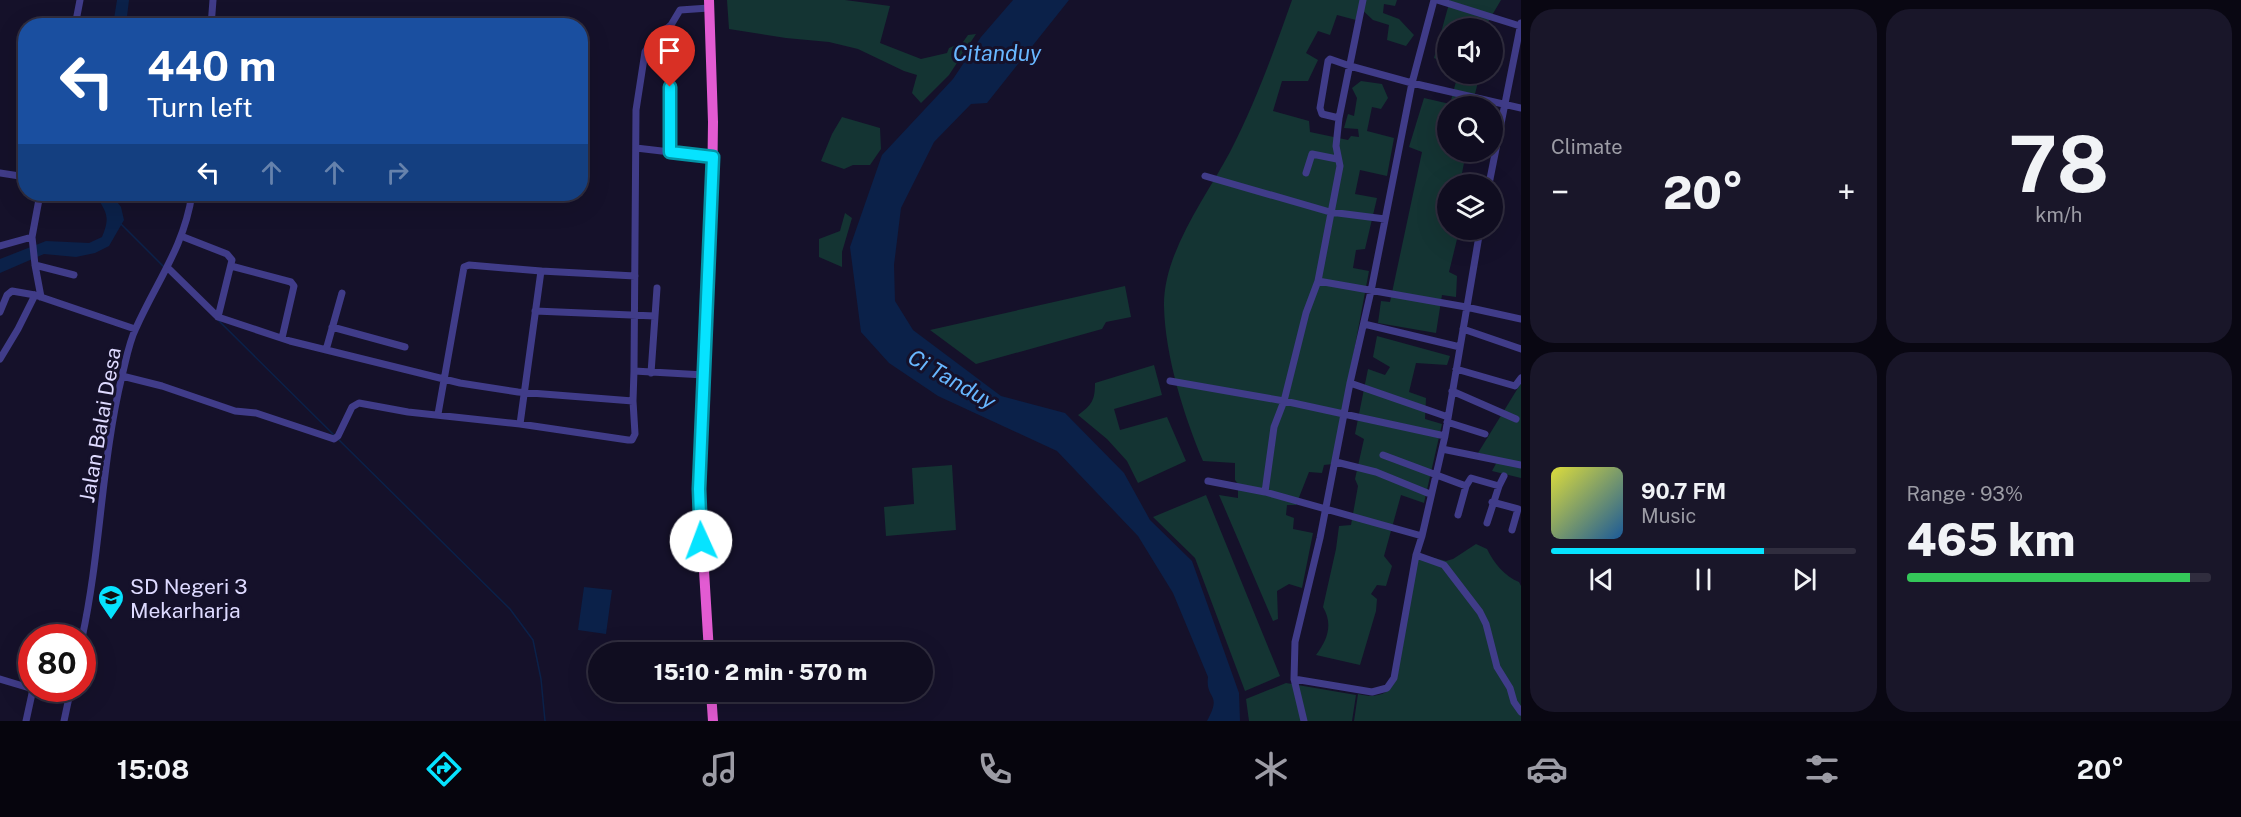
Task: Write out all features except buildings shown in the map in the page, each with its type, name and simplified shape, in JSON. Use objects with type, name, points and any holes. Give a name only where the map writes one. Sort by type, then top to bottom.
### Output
[{"type":"highway","points":[[708,642],[699,489],[713,157],[709,4]]},
{"type":"highway","points":[[712,702],[713,721]]},
{"type":"street","points":[[77,18],[80,0]]},
{"type":"street","points":[[212,18],[213,0]]},
{"type":"street","points":[[1265,492],[1274,427],[1284,401],[1306,313],[1318,281],[1340,166],[1336,146],[1339,118],[1363,0]]},
{"type":"street","points":[[1304,721],[1294,679],[1295,642],[1336,462],[1412,82],[1436,0],[1521,24],[1518,54],[1504,104],[1491,174]]},
{"type":"street","points":[[122,376],[162,386],[235,411],[267,417],[336,437],[356,404],[632,440],[635,434],[633,316],[636,110],[647,47],[671,25],[680,10],[709,4]]},
{"type":"street","points":[[1339,118],[1322,114],[1320,108],[1330,59],[1412,82],[1521,108]]},
{"type":"street","points":[[670,87],[670,152]]},
{"type":"street","points":[[636,148],[713,157]]},
{"type":"street","points":[[1306,173],[1312,154],[1337,159]]},
{"type":"street","points":[[0,173],[18,176]]},
{"type":"street","points":[[1205,176],[1330,212],[1385,219]]},
{"type":"street","points":[[0,359],[38,296],[32,240],[39,201]]},
{"type":"street","name":"Jalan Balai Desa","points":[[84,624],[97,548],[109,447],[122,376],[135,329],[166,271],[181,236],[190,201]]},
{"type":"street","points":[[181,236],[227,254],[232,260],[218,317]]},
{"type":"street","points":[[0,246],[32,240]]},
{"type":"street","points":[[1294,679],[1372,692],[1387,688],[1394,678],[1416,555],[1445,436],[1478,240]]},
{"type":"street","points":[[34,262],[74,275]]},
{"type":"street","points":[[438,414],[464,267],[469,265],[635,276]]},
{"type":"street","points":[[231,266],[291,282],[294,286],[282,338]]},
{"type":"street","points":[[166,271],[218,317],[282,338],[444,380],[523,392],[633,401]]},
{"type":"street","points":[[520,424],[541,271]]},
{"type":"street","points":[[1318,281],[1521,319]]},
{"type":"street","points":[[651,373],[657,288]]},
{"type":"street","points":[[0,312],[9,292],[38,296],[135,329]]},
{"type":"street","points":[[326,350],[342,293]]},
{"type":"street","points":[[535,311],[655,316]]},
{"type":"street","points":[[1364,324],[1460,347]]},
{"type":"street","points":[[332,327],[405,347]]},
{"type":"street","points":[[1463,329],[1521,349]]},
{"type":"street","points":[[1456,369],[1515,386],[1521,378]]},
{"type":"street","points":[[634,371],[704,375]]},
{"type":"street","points":[[1170,381],[1284,401],[1445,436]]},
{"type":"street","points":[[1350,383],[1485,434]]},
{"type":"street","points":[[1452,391],[1516,419]]},
{"type":"street","points":[[1442,449],[1521,465]]},
{"type":"street","points":[[1383,455],[1466,486]]},
{"type":"street","points":[[1336,462],[1376,472],[1430,494]]},
{"type":"street","points":[[1487,523],[1492,502],[1504,476]]},
{"type":"street","points":[[1458,515],[1466,486],[1471,478],[1499,486]]},
{"type":"street","points":[[1208,481],[1265,492],[1422,536]]},
{"type":"street","points":[[1492,502],[1518,509],[1512,530]]},
{"type":"street","points":[[1416,555],[1444,565],[1476,606],[1486,624],[1497,667],[1521,712]]},
{"type":"street","points":[[0,679],[18,684]]},
{"type":"street","points":[[26,721],[31,702]]},
{"type":"street","points":[[64,721],[68,702]]},
{"type":"green space","points":[[727,0],[845,0],[890,6],[880,43],[921,59],[947,53],[949,48],[963,42],[968,35],[976,34],[949,75],[921,103],[912,93],[917,75],[858,49],[829,42],[729,29]]},
{"type":"green space","points":[[1292,0],[1397,0],[1395,6],[1384,4],[1383,13],[1399,19],[1414,35],[1406,46],[1387,40],[1389,25],[1373,20],[1359,7],[1356,20],[1337,15],[1330,35],[1318,31],[1306,53],[1318,60],[1308,81],[1282,81],[1273,111],[1309,121],[1310,132],[1348,140],[1351,136],[1359,137],[1358,129],[1344,128],[1348,114],[1354,116],[1357,98],[1352,88],[1361,81],[1382,84],[1388,98],[1381,109],[1372,107],[1367,131],[1394,138],[1387,176],[1360,170],[1355,194],[1377,198],[1365,249],[1356,250],[1353,268],[1369,271],[1333,464],[1324,465],[1322,473],[1309,472],[1296,505],[1287,505],[1286,515],[1294,518],[1293,529],[1313,533],[1302,588],[1289,584],[1277,591],[1278,619],[1273,621],[1219,495],[1238,498],[1235,463],[1203,461],[1177,385],[1168,345],[1164,306],[1166,286],[1178,246],[1248,115]]},
{"type":"green space","points":[[1450,0],[1501,0],[1490,18],[1445,18]]},
{"type":"green space","points":[[1455,84],[1478,84],[1474,96],[1452,96]]},
{"type":"green space","points":[[1424,98],[1437,101],[1437,162],[1464,162],[1462,174],[1437,174],[1437,240],[1457,240],[1449,272],[1457,276],[1456,297],[1442,295],[1436,333],[1378,323],[1381,301],[1390,302],[1422,152],[1409,147]]},
{"type":"green space","points":[[842,117],[880,128],[881,149],[870,165],[853,165],[844,169],[821,161]]},
{"type":"green space","points":[[845,213],[852,218],[842,252],[842,267],[819,257],[819,239],[840,231]]},
{"type":"green space","points":[[1125,286],[1131,317],[1106,322],[1102,329],[976,364],[930,330]]},
{"type":"green space","points":[[1377,336],[1450,356],[1447,365],[1416,363],[1409,392],[1426,398],[1425,419],[1442,424],[1424,503],[1401,495],[1384,556],[1392,566],[1386,586],[1377,585],[1371,594],[1377,599],[1376,611],[1360,665],[1316,655],[1328,631],[1328,619],[1323,607],[1339,526],[1351,525],[1358,486],[1355,479],[1364,439],[1355,434],[1368,369],[1385,375],[1390,367],[1373,357]]},
{"type":"green space","points":[[1154,365],[1162,395],[1114,409],[1120,430],[1167,417],[1186,461],[1138,483],[1127,461],[1107,439],[1078,415],[1092,402],[1095,383]]},
{"type":"green space","points":[[1521,383],[1521,478],[1492,471],[1499,458],[1478,453]]},
{"type":"green space","points":[[952,465],[956,530],[886,536],[884,507],[914,504],[912,468]]},
{"type":"green space","points":[[1206,495],[1280,676],[1245,691],[1195,558],[1153,517]]},
{"type":"green space","points":[[1476,544],[1487,549],[1500,568],[1521,586],[1521,721],[1354,721],[1358,694],[1370,696],[1381,694],[1390,689],[1396,679],[1419,554],[1446,561]]},
{"type":"green space","points":[[1286,683],[1356,695],[1352,721],[1249,721],[1246,699]]},
{"type":"water","points":[[117,0],[129,0],[127,18],[114,18]]},
{"type":"water","name":"Citanduy","points":[[1013,0],[1069,0],[987,103],[971,104],[934,142],[901,208],[894,265],[895,301],[913,330],[1001,396],[1065,413],[1124,473],[1150,520],[1192,561],[1239,693],[1240,721],[1207,721],[1212,712],[1214,700],[1209,690],[1208,677],[1173,593],[1138,536],[1057,451],[938,396],[889,363],[861,332],[850,247],[882,155],[953,79],[981,37]]},
{"type":"water","points":[[99,201],[116,201],[121,207],[124,220],[109,246],[95,253],[76,257],[44,254],[0,273],[0,259],[46,241],[89,243],[102,237],[107,219]]},
{"type":"water","points":[[584,587],[612,590],[606,634],[578,630]]},
{"type":"waterway","points":[[121,224],[164,267]]},
{"type":"waterway","points":[[217,319],[335,436]]},
{"type":"waterway","points":[[338,439],[510,609],[533,640],[541,679],[545,721]]},
{"type":"place","name":"SD Negeri 3 Mekarharja","points":[[111,621]]},
{"type":"route","points":[[670,87],[670,152],[713,157],[699,489],[701,541]]},
{"type":"water label","name":"Ci Tanduy","points":[[952,379]]}]
